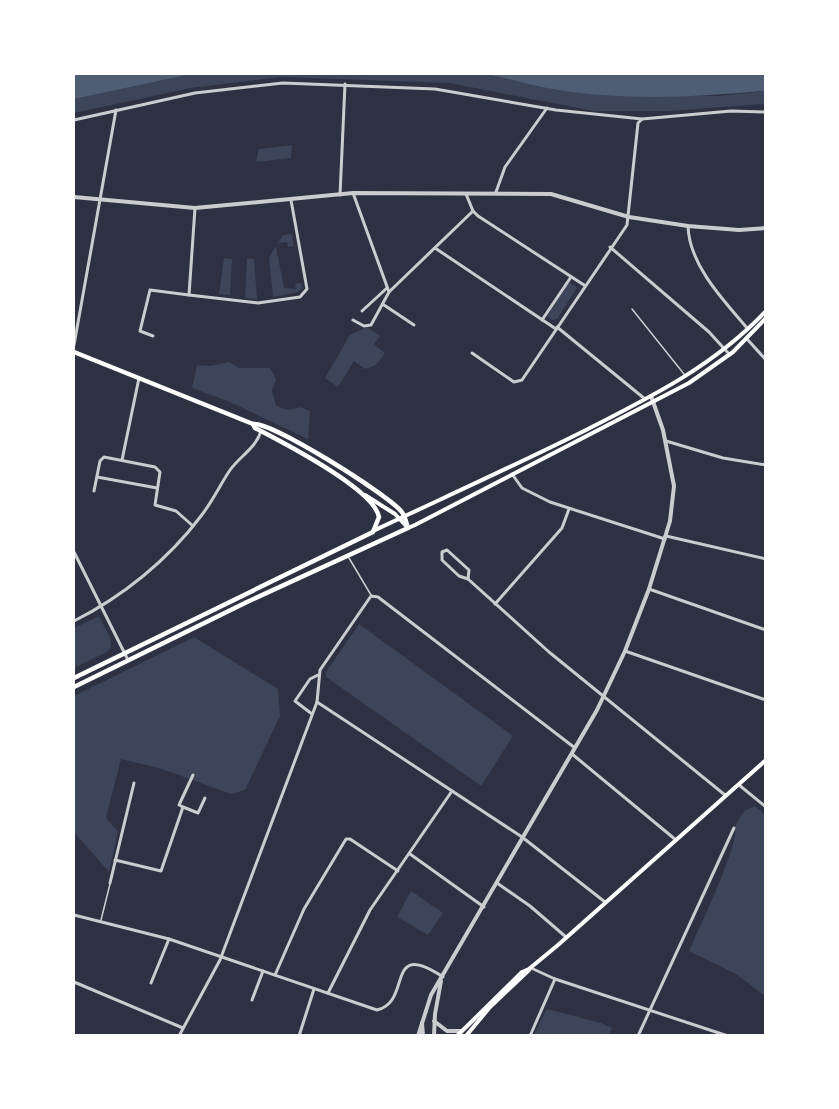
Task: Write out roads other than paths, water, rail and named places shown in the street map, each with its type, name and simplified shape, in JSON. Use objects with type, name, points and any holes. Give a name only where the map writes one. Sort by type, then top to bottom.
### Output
[{"type":"main road","points":[[74,678],[651,396],[686,377],[725,349],[765,311]]},
{"type":"main road","points":[[74,687],[247,602],[349,557],[654,403],[698,378],[730,355],[765,318]]},
{"type":"main road","points":[[74,352],[254,424],[264,425],[334,464],[394,505],[408,528]]},
{"type":"main road","points":[[254,424],[261,431],[314,461],[402,518]]},
{"type":"main road","points":[[364,495],[378,514],[378,522],[373,532]]},
{"type":"main road","points":[[457,1035],[507,986],[566,938],[765,760]]},
{"type":"main road","points":[[466,1035],[490,1007],[530,968]]},
{"type":"street","points":[[74,120],[238,86],[283,83],[345,84],[445,91],[547,108],[642,119],[702,112],[765,112]]},
{"type":"street","points":[[340,195],[345,84]]},
{"type":"street","points":[[496,192],[505,167],[547,108]]},
{"type":"street","points":[[74,345],[116,110]]},
{"type":"street","points":[[472,353],[514,382],[519,382],[627,225],[636,138],[642,119]]},
{"type":"street","points":[[466,192],[473,211],[584,285]]},
{"type":"street","points":[[353,193],[388,290],[384,305],[371,325],[360,325],[353,320]]},
{"type":"street","points":[[74,197],[195,208],[353,193],[551,194],[629,217],[688,226],[739,230],[765,228]]},
{"type":"street","points":[[153,336],[140,331],[150,291],[259,303],[300,297],[305,293],[307,289],[291,200]]},
{"type":"street","points":[[189,295],[195,208]]},
{"type":"street","points":[[362,311],[435,248],[473,211]]},
{"type":"street","points":[[688,226],[689,243],[703,269],[716,291],[748,329]]},
{"type":"street","points":[[610,247],[730,355]]},
{"type":"street","points":[[435,248],[556,328],[645,399]]},
{"type":"street","points":[[542,320],[571,277]]},
{"type":"street","points":[[384,305],[414,325]]},
{"type":"street","points":[[747,339],[765,360]]},
{"type":"street","points":[[122,460],[139,378]]},
{"type":"street","points":[[418,1035],[429,999],[604,696],[625,651],[649,589],[673,508],[674,486],[666,441],[651,396]]},
{"type":"street","points":[[74,621],[100,606],[152,568],[193,526],[230,470],[257,441],[261,431]]},
{"type":"street","points":[[666,441],[723,458],[765,465]]},
{"type":"street","points":[[94,491],[100,461],[104,457],[158,468],[160,472],[155,505],[176,511],[193,526]]},
{"type":"street","points":[[512,474],[531,494],[569,509],[665,537],[765,559]]},
{"type":"street","points":[[97,477],[157,489]]},
{"type":"street","points":[[495,604],[562,528],[569,509]]},
{"type":"street","points":[[74,552],[128,660]]},
{"type":"street","points":[[468,579],[467,567],[451,552],[442,552],[442,560],[459,576],[468,579],[549,652],[725,795]]},
{"type":"street","points":[[649,589],[765,630]]},
{"type":"street","points":[[312,714],[295,701],[310,679],[318,675],[371,596],[378,597],[575,748]]},
{"type":"street","points":[[625,651],[765,700]]},
{"type":"street","points":[[179,1035],[221,956],[317,702],[318,675]]},
{"type":"street","points":[[317,702],[522,837],[605,902]]},
{"type":"street","points":[[572,754],[676,840]]},
{"type":"street","points":[[193,775],[179,805],[198,813],[206,798]]},
{"type":"street","points":[[110,883],[134,783]]},
{"type":"street","points":[[738,784],[765,807]]},
{"type":"street","points":[[327,993],[369,910],[452,791]]},
{"type":"street","points":[[115,860],[161,871],[183,807]]},
{"type":"street","points":[[638,1035],[734,828]]},
{"type":"street","points":[[275,975],[304,909],[346,839],[350,839],[398,871]]},
{"type":"street","points":[[410,854],[484,907]]},
{"type":"street","points":[[497,883],[530,906],[566,938]]},
{"type":"street","points":[[74,915],[169,939],[380,1010],[390,1002],[406,968],[411,964],[421,964],[442,979]]},
{"type":"street","points":[[151,983],[169,939]]},
{"type":"street","points":[[530,968],[555,979],[715,1033],[728,1035]]},
{"type":"street","points":[[252,1000],[263,971]]},
{"type":"street","points":[[434,1035],[434,1021],[442,979]]},
{"type":"street","points":[[530,1035],[555,979]]},
{"type":"street","points":[[74,982],[183,1028]]},
{"type":"street","points":[[298,1035],[314,989]]},
{"type":"street","points":[[422,1019],[423,1035]]},
{"type":"street","points":[[434,1021],[445,1031],[462,1031]]},
{"type":"lane","points":[[632,309],[686,377]]},
{"type":"lane","points":[[349,557],[371,596]]},
{"type":"lane","points":[[101,921],[110,883]]}]
